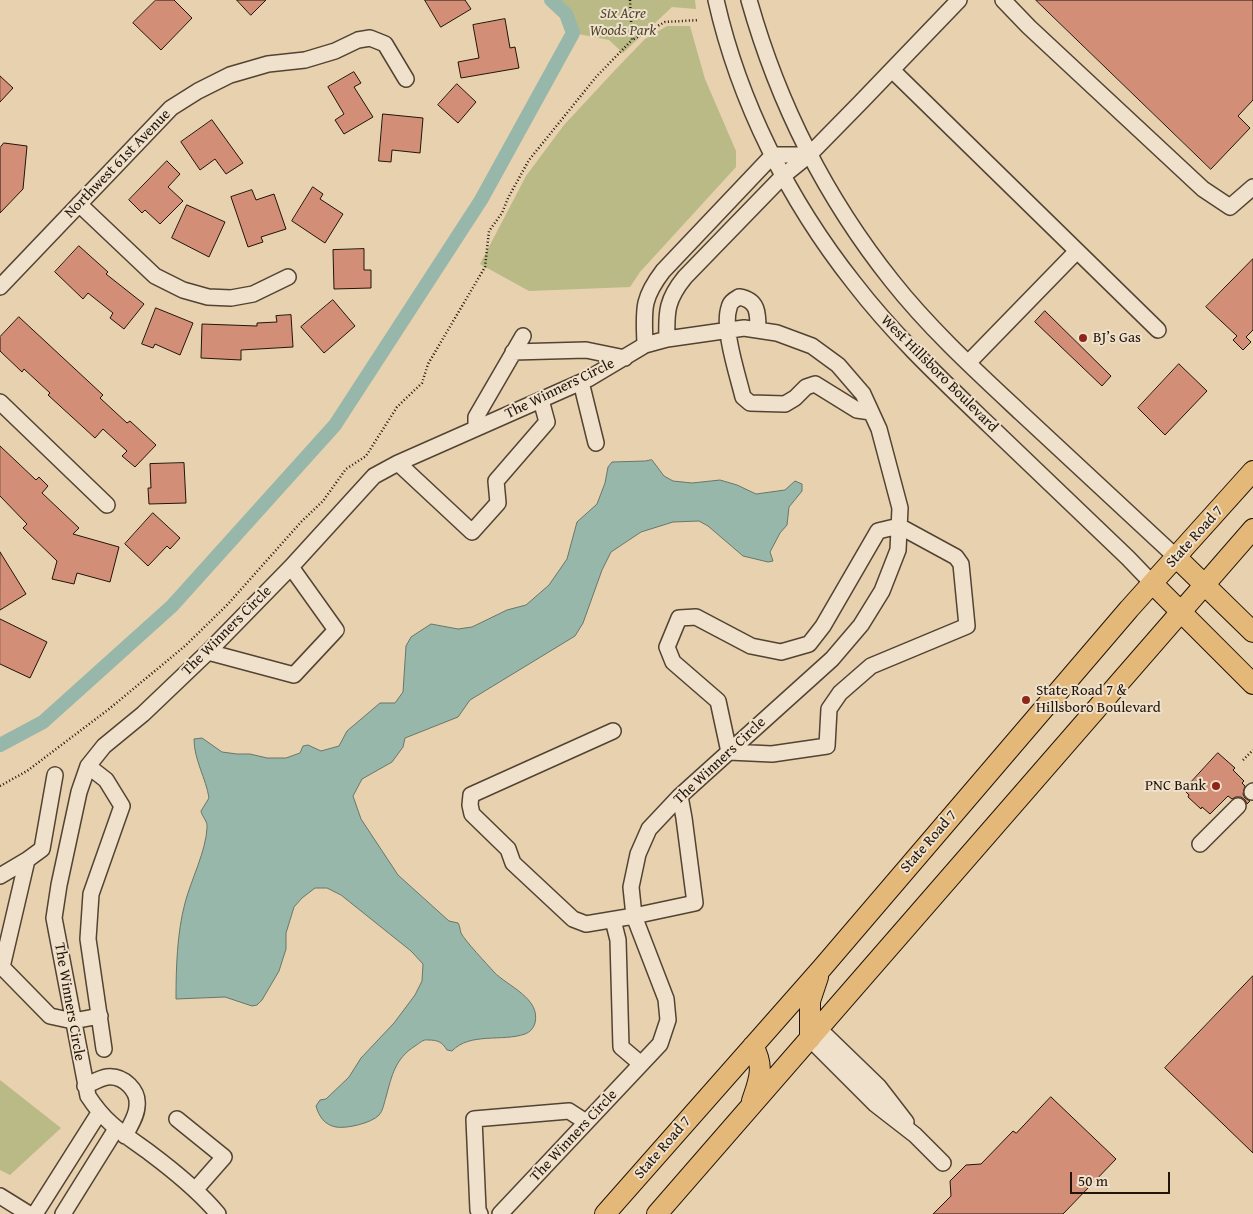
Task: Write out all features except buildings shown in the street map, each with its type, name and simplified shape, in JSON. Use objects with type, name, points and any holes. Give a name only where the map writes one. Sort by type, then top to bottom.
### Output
[{"type":"main road","name":"State Road 7","points":[[605,1214],[822,968],[1152,583],[1253,471]]},
{"type":"main road","points":[[656,1214],[1253,529]]},
{"type":"main road","name":"West Hillsboro Boulevard","points":[[1176,557],[1253,632]]},
{"type":"main road","name":"West Hillsboro Boulevard","points":[[1152,583],[1253,684]]},
{"type":"main road","points":[[814,1034],[810,1001],[822,968]]},
{"type":"main road","points":[[750,1108],[760,1078],[761,1064],[753,1046]]},
{"type":"street","name":"West Hillsboro Boulevard","points":[[716,0],[726,38],[739,75],[783,176],[848,274],[923,362],[1152,583]]},
{"type":"street","name":"West Hillsboro Boulevard","points":[[749,0],[776,82],[809,155],[848,221],[878,264],[915,309],[968,363],[1176,557]]},
{"type":"street","points":[[667,339],[666,314],[674,290],[783,176],[809,155],[959,0]]},
{"type":"street","points":[[1002,0],[1202,189],[1230,207],[1253,187]]},
{"type":"street","name":"Northwest 61st Avenue","points":[[0,287],[170,108],[198,90],[230,75],[268,64],[305,60],[335,51],[358,40],[370,38],[385,44],[406,79]]},
{"type":"street","points":[[892,70],[1158,330]]},
{"type":"street","points":[[645,345],[644,305],[652,285],[662,271],[773,155],[809,155]]},
{"type":"street","points":[[79,204],[155,276],[183,290],[208,297],[231,298],[253,294],[288,277]]},
{"type":"street","points":[[684,249],[699,263]]},
{"type":"street","points":[[968,363],[1078,251]]},
{"type":"street","points":[[758,329],[758,312],[754,305],[747,298],[739,297],[732,301],[728,309],[728,330],[743,397],[750,403],[785,404],[795,398],[806,387],[815,384],[857,410],[871,412]]},
{"type":"street","name":"The Winners Circle","points":[[218,1214],[195,1190],[150,1153],[121,1133],[99,1113],[88,1096],[85,1086],[54,918],[59,885],[79,792],[88,766],[104,746],[143,714],[208,652],[374,476],[398,463],[581,382],[645,345],[667,339],[744,328],[777,333],[812,346],[838,365],[864,394],[878,429],[900,508],[898,550],[882,591],[861,625],[832,659],[680,796],[649,829],[638,854],[631,887],[634,916],[666,999],[668,1020],[660,1044],[500,1214]]},
{"type":"street","points":[[476,428],[476,417],[523,336]]},
{"type":"street","points":[[513,352],[586,350],[624,358]]},
{"type":"street","points":[[581,382],[596,442]]},
{"type":"street","points":[[398,463],[472,532],[498,503],[496,481],[547,422],[541,400]]},
{"type":"street","points":[[0,402],[107,505]]},
{"type":"street","points":[[899,526],[956,557],[961,564],[967,626],[871,666],[840,693],[828,709],[827,746],[772,754],[728,752],[718,702],[673,662],[667,647],[679,618],[696,617],[751,646],[781,652],[809,644],[823,626],[878,531],[899,526]]},
{"type":"street","points":[[208,652],[294,675],[336,630],[291,566]]},
{"type":"street","points":[[613,731],[471,795],[470,805],[472,814],[508,849],[513,863],[573,919],[586,924],[634,916],[695,902],[680,796]]},
{"type":"street","points":[[88,766],[106,780],[122,806],[90,894],[88,939],[104,1049]]},
{"type":"street","points":[[0,876],[42,849],[55,775]]},
{"type":"street","points":[[1200,844],[1238,806]]},
{"type":"street","points":[[27,860],[1,966],[50,1016],[73,1021],[100,1016]]},
{"type":"street","points":[[613,920],[618,940],[621,1047],[642,1064]]},
{"type":"street","points":[[814,1034],[875,1104],[915,1135],[943,1163]]},
{"type":"street","points":[[63,1214],[137,1109],[138,1096],[121,1079],[107,1077],[85,1086]]},
{"type":"street","points":[[480,1214],[478,1210],[474,1119],[569,1111],[586,1122]]},
{"type":"street","points":[[35,1214],[99,1113]]},
{"type":"street","points":[[177,1119],[224,1158],[195,1190]]},
{"type":"street","points":[[0,1196],[29,1214]]},
{"type":"path","points":[[630,0],[632,40]]},
{"type":"path","points":[[0,786],[27,771],[109,709],[185,646],[228,604],[301,522],[323,501],[346,469],[366,456],[397,408],[422,383],[428,364],[485,267],[490,231],[502,213],[529,160],[596,77],[632,40],[665,22],[699,20]]},
{"type":"path","points":[[1243,760],[1253,750]]},
{"type":"green space","name":"Six Acre Woods Park","points":[[551,0],[695,0],[696,9],[672,7],[623,53],[609,40],[573,33],[566,14]]},
{"type":"green space","points":[[667,26],[690,26],[705,79],[736,151],[736,167],[640,272],[630,287],[529,291],[480,264],[526,176],[564,125],[645,39]]},
{"type":"green space","points":[[0,1080],[61,1128],[10,1175],[0,1170]]},
{"type":"shaded area","points":[[652,460],[664,476],[673,481],[692,483],[720,480],[737,485],[756,494],[785,490],[795,481],[802,484],[802,491],[789,507],[787,525],[780,533],[770,552],[773,561],[768,562],[743,556],[708,526],[699,521],[673,522],[641,532],[611,552],[602,570],[583,623],[575,636],[470,700],[458,717],[405,738],[403,747],[392,762],[362,779],[353,796],[361,819],[398,875],[449,921],[458,923],[463,937],[471,947],[494,972],[522,993],[533,1006],[535,1023],[531,1030],[525,1034],[468,1041],[452,1051],[447,1050],[437,1041],[423,1041],[408,1051],[395,1068],[382,1111],[376,1118],[352,1126],[336,1127],[329,1124],[321,1117],[316,1106],[320,1100],[326,1099],[349,1077],[361,1058],[394,1023],[415,995],[422,981],[423,964],[411,951],[341,895],[327,888],[315,888],[294,907],[286,933],[286,949],[279,971],[257,1005],[252,1006],[225,997],[176,999],[176,975],[182,914],[204,846],[207,828],[207,823],[201,811],[209,798],[196,754],[194,739],[202,738],[222,752],[250,754],[267,758],[286,758],[300,753],[303,746],[308,745],[321,751],[339,746],[347,731],[380,703],[395,703],[403,692],[406,646],[411,637],[431,624],[458,629],[472,627],[507,610],[526,605],[549,585],[567,559],[577,522],[597,504],[605,483],[608,467],[612,462]]},
{"type":"waterway","points":[[0,745],[43,722],[172,606],[335,425],[481,200],[573,33],[566,14],[551,0]]},
{"type":"place","name":"BJ’s Gas","points":[[1083,338]]},
{"type":"place","name":"State Road 7 & Hillsboro Boulevard","points":[[1026,700]]},
{"type":"place","name":"PNC Bank","points":[[1216,786]]}]
